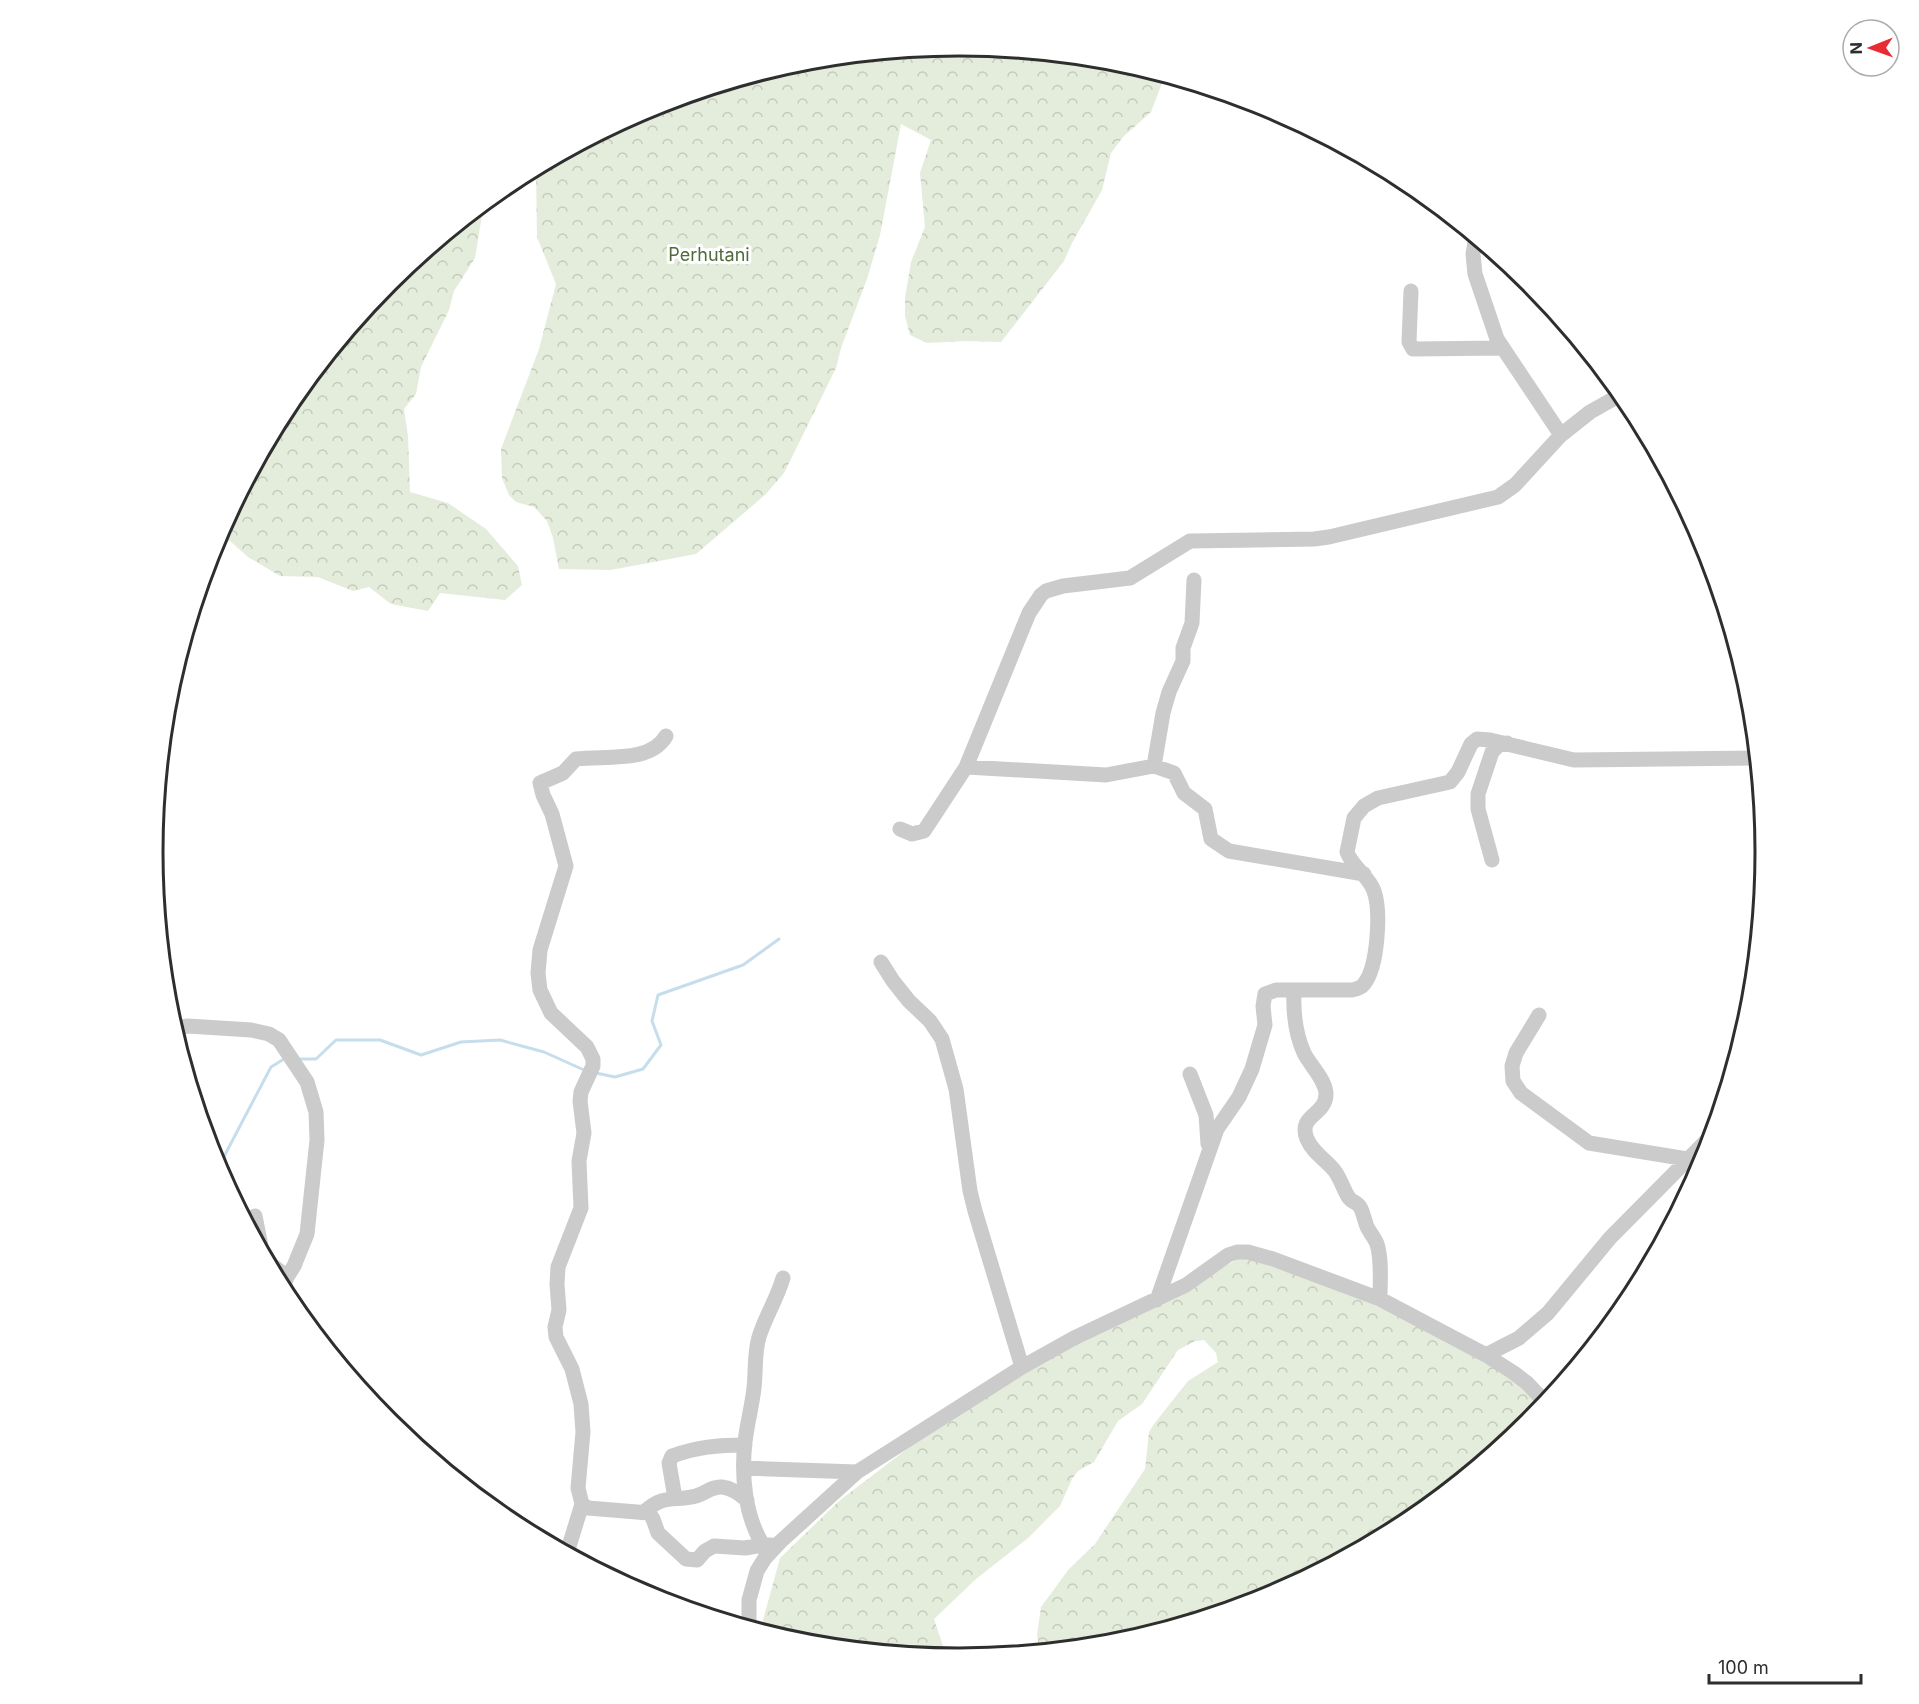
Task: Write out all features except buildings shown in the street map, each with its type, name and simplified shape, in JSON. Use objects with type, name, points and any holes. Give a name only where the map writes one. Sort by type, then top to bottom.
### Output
[{"type":"street","points":[[1475,245],[1475,274],[1497,339],[1561,435]]},
{"type":"street","points":[[1411,291],[1408,342],[1413,349],[1502,348]]},
{"type":"street","points":[[900,829],[912,834],[924,831],[966,767],[1029,613],[1041,595],[1047,591],[1064,586],[1130,578],[1190,541],[1321,538],[1498,497],[1515,484],[1561,435],[1590,412],[1614,398]]},
{"type":"street","points":[[1154,766],[1162,713],[1183,662],[1183,648],[1192,623],[1194,580]]},
{"type":"street","points":[[569,1546],[582,1504],[578,1488],[583,1438],[581,1404],[572,1368],[556,1338],[555,1327],[559,1310],[558,1267],[581,1208],[579,1161],[584,1133],[580,1101],[581,1092],[590,1073],[591,1053],[551,1013],[540,990],[538,973],[540,950],[566,866],[552,814],[540,783],[563,773],[576,759],[631,755],[650,751],[662,743],[666,736]]},
{"type":"street","points":[[1157,1300],[1217,1129],[1239,1098],[1252,1070],[1265,1025],[1263,1006],[1265,994],[1276,990],[1352,990],[1364,985],[1367,979],[1376,944],[1377,915],[1374,891],[1364,874],[1349,858],[1347,850],[1354,818],[1364,806],[1378,798],[1450,782],[1475,740],[1485,739],[1507,743],[1574,760],[1750,758]]},
{"type":"street","points":[[1492,860],[1478,809],[1478,794],[1492,752],[1499,745],[1507,743]]},
{"type":"street","points":[[966,767],[1106,775],[1154,766],[1174,773],[1184,793],[1205,809],[1211,839],[1220,847],[1229,851],[1364,874]]},
{"type":"street","points":[[880,962],[909,1000],[930,1021],[942,1039],[956,1089],[970,1191],[1022,1367]]},
{"type":"street","points":[[1294,990],[1293,1010],[1299,1041],[1325,1087],[1326,1093],[1325,1102],[1320,1110],[1307,1121],[1304,1131],[1315,1152],[1335,1171],[1350,1200],[1360,1207],[1367,1229],[1375,1240],[1378,1250],[1380,1299]]},
{"type":"street","points":[[1539,1015],[1516,1053],[1512,1066],[1513,1081],[1521,1093],[1589,1143],[1687,1159]]},
{"type":"street","points":[[183,1027],[259,1030],[269,1034],[279,1041],[307,1082],[315,1105],[317,1140],[307,1234],[287,1278]]},
{"type":"street","points":[[1190,1074],[1206,1115],[1208,1153]]},
{"type":"street","points":[[1486,1355],[1520,1338],[1540,1322],[1610,1238],[1699,1148]]},
{"type":"street","points":[[255,1216],[257,1226]]},
{"type":"street","points":[[749,1620],[749,1600],[758,1571],[770,1545],[857,1472],[1022,1367],[1074,1338],[1157,1300],[1194,1280],[1228,1255],[1237,1252],[1248,1252],[1294,1267],[1380,1299],[1486,1355],[1527,1383],[1540,1397]]},
{"type":"street","points":[[770,1545],[754,1527],[747,1500],[744,1468],[745,1445],[758,1344],[783,1278]]},
{"type":"street","points":[[675,1498],[669,1463],[672,1456],[706,1446],[745,1445]]},
{"type":"street","points":[[744,1468],[857,1472]]},
{"type":"street","points":[[644,1512],[657,1502],[698,1495],[718,1487],[732,1490],[747,1500]]},
{"type":"street","points":[[582,1504],[588,1508],[644,1512],[651,1515],[658,1533],[690,1561],[697,1560],[705,1551],[714,1546],[745,1548],[770,1545]]},
{"type":"green space","name":"Perhutani","points":[[960,56],[1012,57],[1063,62],[1162,82],[1151,112],[1123,137],[1111,153],[1102,190],[1064,261],[1001,342],[927,343],[910,335],[905,316],[905,298],[911,262],[925,227],[920,173],[931,140],[901,124],[880,235],[836,368],[784,473],[765,495],[696,554],[611,570],[559,569],[547,521],[534,507],[516,502],[509,495],[502,478],[501,449],[539,349],[556,284],[537,237],[536,178],[607,138],[655,116],[753,83],[856,62],[907,57]]},
{"type":"green space","points":[[482,215],[475,258],[454,291],[449,310],[421,367],[416,394],[404,409],[408,436],[410,492],[448,503],[486,529],[518,566],[522,585],[505,600],[440,593],[428,611],[391,604],[369,587],[353,591],[318,577],[280,576],[248,557],[230,541],[226,542],[245,500],[270,454],[297,409],[328,367],[396,289],[434,253]]},
{"type":"green space","points":[[1242,1257],[1342,1289],[1437,1335],[1523,1385],[1536,1401],[1485,1451],[1444,1484],[1358,1542],[1312,1566],[1264,1588],[1166,1621],[1115,1633],[1039,1644],[1037,1635],[1041,1607],[1069,1569],[1095,1544],[1145,1469],[1149,1432],[1154,1424],[1188,1381],[1218,1362],[1216,1353],[1204,1340],[1195,1341],[1178,1350],[1142,1404],[1118,1421],[1094,1462],[1078,1471],[1072,1479],[1060,1506],[1028,1538],[976,1579],[934,1619],[944,1648],[856,1642],[763,1623],[780,1558],[839,1501],[915,1443],[1016,1376]]},
{"type":"waterway","points":[[596,1073],[615,1077],[643,1069],[661,1045],[652,1021],[658,995],[743,965],[779,939]]},
{"type":"waterway","points":[[297,1059],[316,1059],[336,1040],[380,1040],[421,1055],[461,1042],[500,1040],[544,1052],[584,1070]]},
{"type":"waterway","points":[[224,1157],[271,1067],[284,1059]]}]
